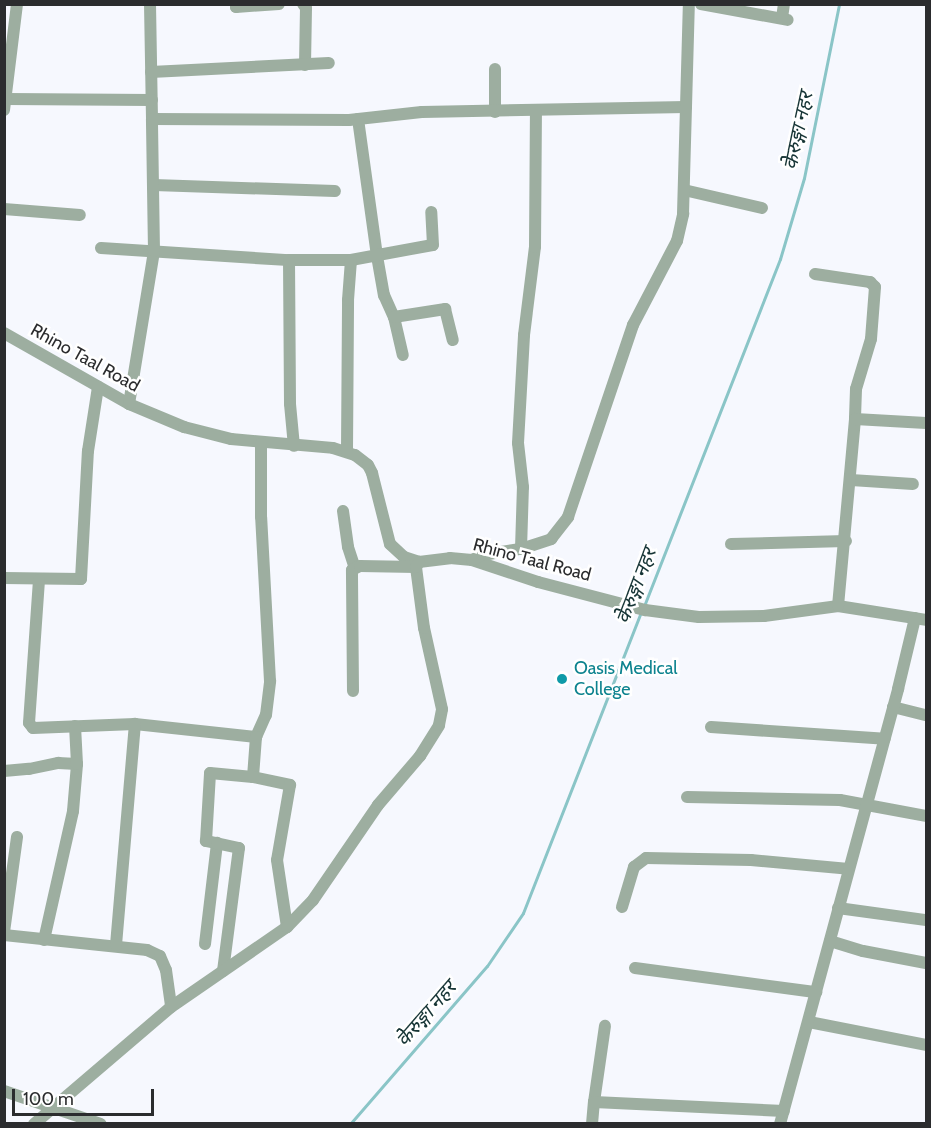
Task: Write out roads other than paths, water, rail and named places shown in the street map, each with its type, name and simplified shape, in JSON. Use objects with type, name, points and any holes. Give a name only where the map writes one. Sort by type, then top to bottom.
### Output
[{"type":"street","points":[[17,4],[6,104],[152,100]]},
{"type":"street","points":[[129,404],[147,310],[154,251],[150,4]]},
{"type":"street","points":[[236,4],[236,7],[279,4]]},
{"type":"street","points":[[303,4],[306,8],[305,65]]},
{"type":"street","points":[[472,560],[482,555],[521,549],[551,539],[568,517],[633,325],[677,241],[684,190],[689,4]]},
{"type":"street","points":[[701,4],[785,19],[784,4]]},
{"type":"street","points":[[151,72],[330,63]]},
{"type":"street","points":[[495,69],[495,112]]},
{"type":"street","points":[[152,119],[358,119],[422,112],[686,106]]},
{"type":"street","points":[[521,549],[523,487],[518,443],[524,335],[535,247],[536,111]]},
{"type":"street","points":[[358,119],[384,295],[394,317],[403,355]]},
{"type":"street","points":[[154,185],[335,191]]},
{"type":"street","points":[[684,190],[762,208]]},
{"type":"street","points":[[4,209],[47,210],[80,215]]},
{"type":"street","points":[[101,249],[289,260],[351,260],[433,245],[431,212]]},
{"type":"street","points":[[289,260],[290,404],[294,446]]},
{"type":"street","points":[[34,1124],[51,1107],[171,1007],[286,927],[313,900],[378,805],[420,756],[439,725],[441,700],[427,645],[417,565],[390,544],[372,473],[362,459],[347,451],[348,300],[351,260]]},
{"type":"street","points":[[815,274],[870,282],[875,287],[871,339],[856,390],[846,541],[838,606]]},
{"type":"street","points":[[394,317],[445,309],[453,340]]},
{"type":"street","name":"Rhino Taal Road","points":[[4,333],[129,404],[184,427],[261,444],[347,451]]},
{"type":"street","points":[[4,578],[81,579],[88,451],[98,387]]},
{"type":"street","points":[[855,419],[927,423]]},
{"type":"street","points":[[253,777],[256,737],[266,715],[270,681],[261,517],[261,444]]},
{"type":"street","points":[[851,480],[913,484]]},
{"type":"street","points":[[343,511],[349,553],[355,568],[351,573],[353,691]]},
{"type":"street","points":[[731,544],[846,541]]},
{"type":"street","name":"Rhino Taal Road","points":[[355,568],[417,565],[450,558],[472,560],[538,582],[645,610],[699,617],[735,618],[838,606],[921,619]]},
{"type":"street","points":[[39,580],[29,723],[33,728],[135,724],[256,737]]},
{"type":"street","points":[[780,1124],[893,707],[921,619]]},
{"type":"street","points":[[893,707],[927,715]]},
{"type":"street","points":[[116,945],[135,724]]},
{"type":"street","points":[[44,940],[73,811],[77,764],[75,726]]},
{"type":"street","points":[[711,727],[885,739]]},
{"type":"street","points":[[4,771],[58,763],[77,764]]},
{"type":"street","points":[[223,971],[239,848],[206,841],[210,773],[253,777],[290,785],[277,860],[286,927]]},
{"type":"street","points":[[687,797],[823,799],[866,804],[927,816]]},
{"type":"street","points":[[17,837],[4,933],[44,940],[116,945],[147,950],[160,956],[166,970],[171,1007]]},
{"type":"street","points":[[205,944],[217,843]]},
{"type":"street","points":[[622,907],[634,867],[646,858],[751,860],[849,869]]},
{"type":"street","points":[[838,908],[927,920]]},
{"type":"street","points":[[830,941],[863,951],[927,963]]},
{"type":"street","points":[[635,969],[816,992]]},
{"type":"street","points":[[809,1022],[927,1045]]},
{"type":"street","points":[[592,1124],[605,1026]]},
{"type":"street","points":[[4,1091],[101,1124]]},
{"type":"street","points":[[594,1102],[784,1111]]},
{"type":"waterway","name":"केेरुङ्गा नहर","points":[[644,606],[780,259],[804,178],[839,4]]},
{"type":"waterway","name":"केेरुङ्गा नहर","points":[[350,1124],[487,966],[523,913],[641,612]]},
{"type":"place","name":"Oasis Medical College","points":[[562,679]]}]
